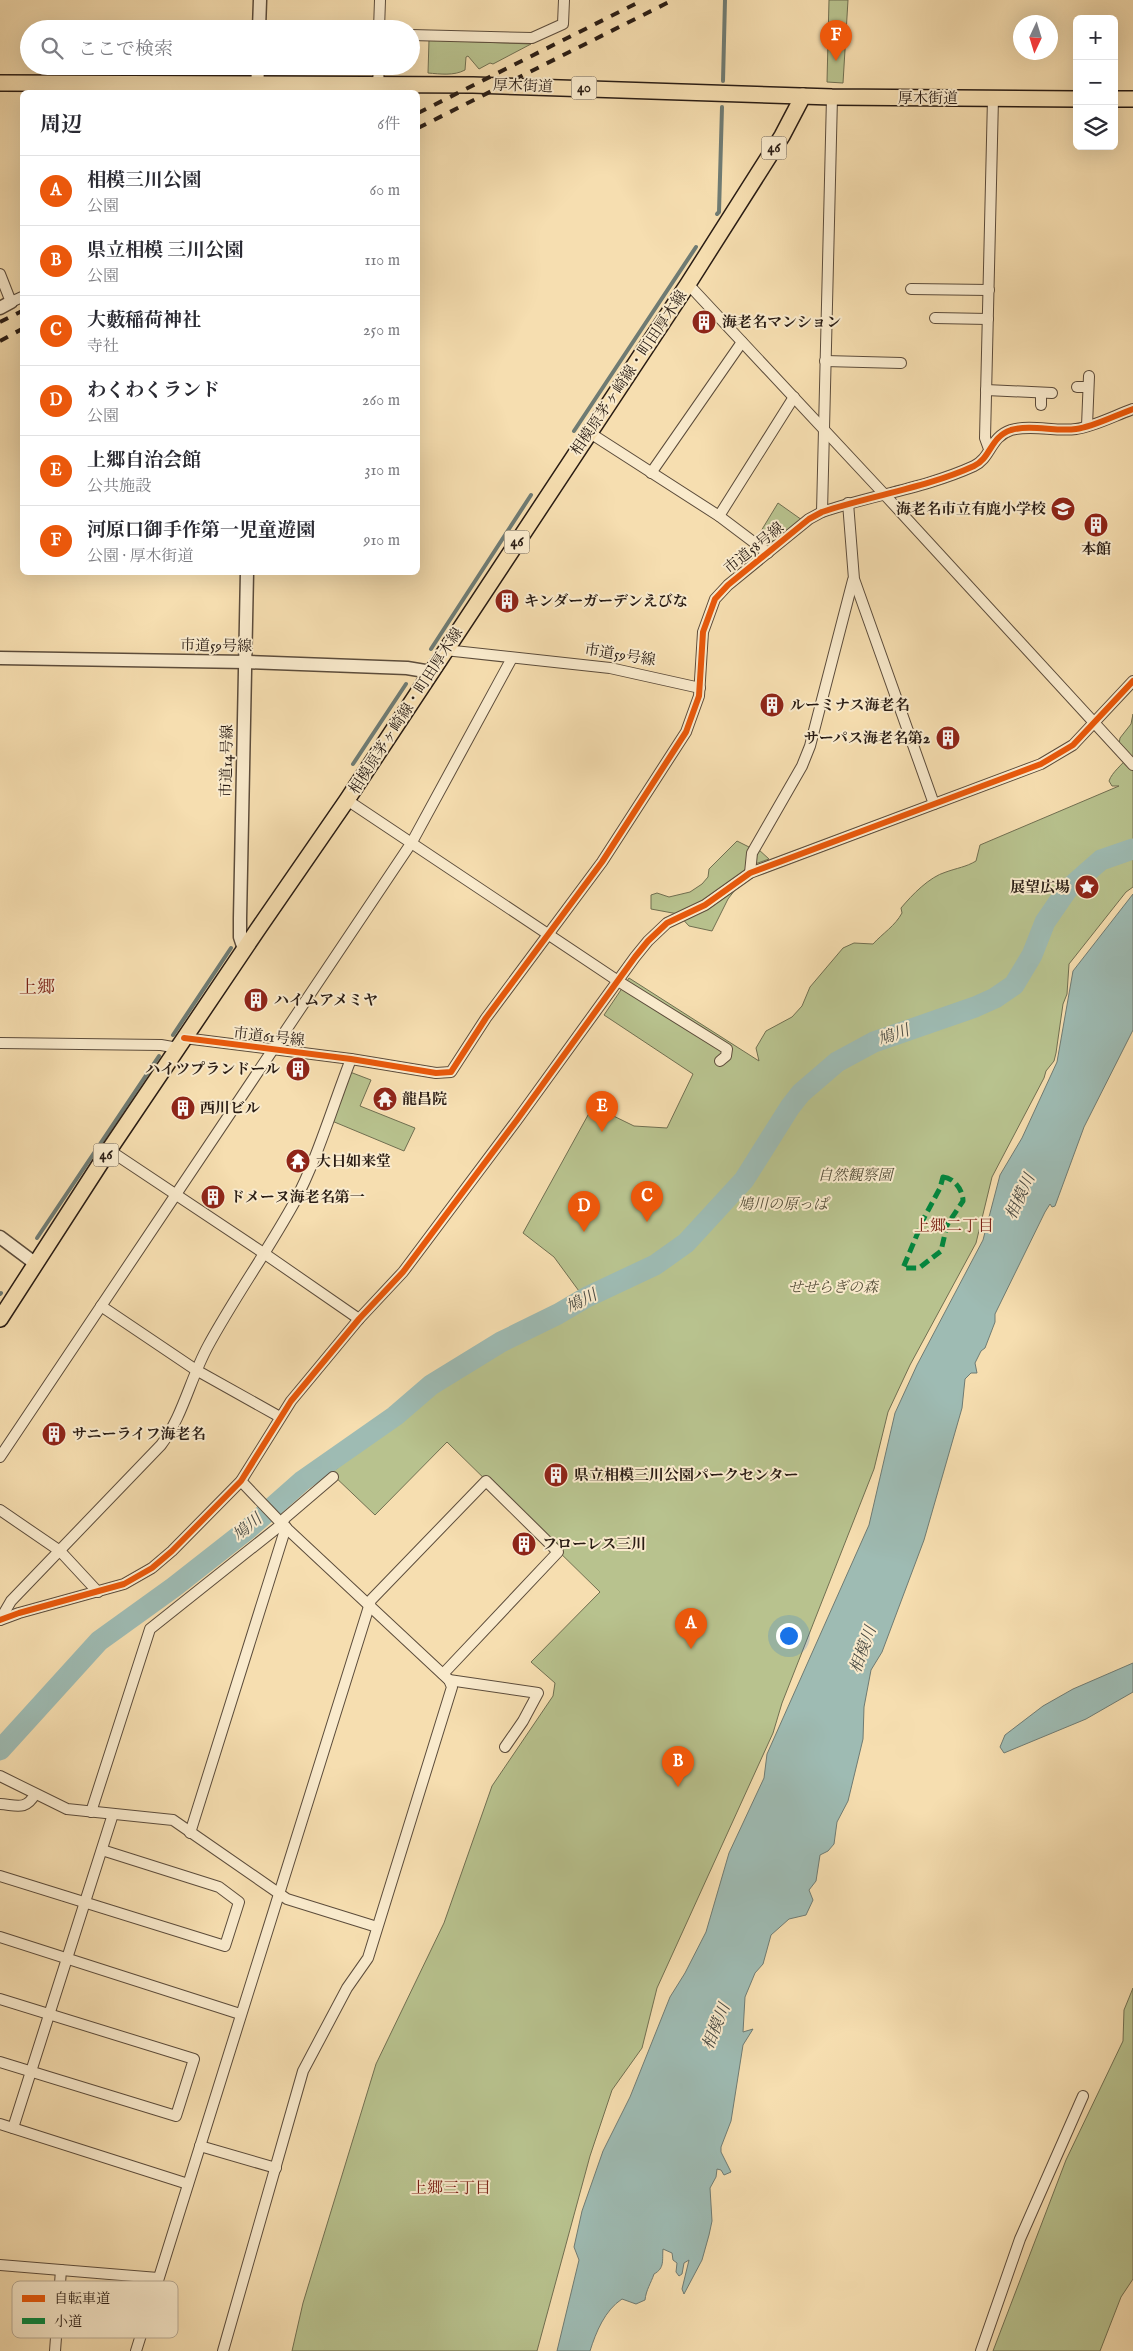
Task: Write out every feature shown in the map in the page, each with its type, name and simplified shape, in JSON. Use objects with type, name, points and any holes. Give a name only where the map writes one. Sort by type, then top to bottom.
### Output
[{"type":"main road","name":"厚木街道","points":[[0,83],[257,88],[378,84],[473,84],[832,98],[1073,99]]},
{"type":"main road","name":"相模原茅ヶ崎線・町田厚木線","points":[[0,1319],[109,1150],[347,800],[688,284],[782,136],[803,96]]},
{"type":"main road","points":[[1118,99],[1133,99]]},
{"type":"street","points":[[259,20],[260,0]]},
{"type":"street","points":[[380,0],[380,20]]},
{"type":"street","points":[[420,35],[532,38],[563,24],[564,0]]},
{"type":"street","points":[[257,88],[258,75]]},
{"type":"street","points":[[378,75],[378,84]]},
{"type":"street","points":[[822,512],[832,98]]},
{"type":"street","points":[[989,449],[985,438],[993,98]]},
{"type":"street","points":[[0,274],[11,302]]},
{"type":"street","points":[[688,284],[1133,765]]},
{"type":"street","points":[[911,289],[989,290]]},
{"type":"street","points":[[935,318],[988,319]]},
{"type":"street","points":[[651,473],[742,342]]},
{"type":"street","points":[[825,361],[901,363]]},
{"type":"street","points":[[1087,426],[1089,376]]},
{"type":"street","points":[[1077,387],[1088,387]]},
{"type":"street","points":[[986,390],[1052,393]]},
{"type":"street","points":[[1041,393],[1041,405]]},
{"type":"street","points":[[718,516],[794,398]]},
{"type":"street","name":"市道58号線","points":[[549,934],[602,862],[686,732],[697,704],[700,688],[702,639],[709,612],[715,599],[728,585],[822,512],[848,503],[928,482],[972,466],[981,461],[1003,434],[1013,430],[1077,429],[1133,409]]},
{"type":"street","points":[[590,433],[718,516],[768,553]]},
{"type":"street","points":[[848,503],[854,579],[934,804]]},
{"type":"street","name":"市道14号線","points":[[244,950],[240,937],[240,918],[247,575]]},
{"type":"street","points":[[750,873],[752,853],[802,766],[810,746],[854,579]]},
{"type":"street","name":"市道59号線","points":[[445,650],[610,668],[700,688]]},
{"type":"street","name":"市道59号線","points":[[0,658],[246,662],[406,668],[430,672]]},
{"type":"street","points":[[0,1457],[412,842],[512,658]]},
{"type":"street","points":[[0,1620],[124,1584],[152,1568],[172,1551],[241,1481],[280,1417],[315,1371],[403,1272],[517,1120],[618,980],[648,941],[667,923],[705,905],[750,873],[1040,764],[1073,744],[1096,723],[1133,680]]},
{"type":"street","points":[[347,800],[618,980],[727,1049],[726,1056],[720,1061]]},
{"type":"street","name":"市道61号線","points":[[0,1043],[161,1045],[181,1043],[272,1050],[351,1059],[436,1073],[451,1072],[486,1018],[549,934]]},
{"type":"street","points":[[0,1620],[11,1601],[169,1434],[208,1345],[265,1254],[301,1189],[351,1059]]},
{"type":"street","points":[[109,1150],[265,1254],[359,1320]]},
{"type":"street","points":[[0,1237],[36,1264]]},
{"type":"street","points":[[101,1306],[196,1370],[280,1417]]},
{"type":"street","points":[[190,1832],[282,1524],[285,1518],[333,1477]]},
{"type":"street","points":[[223,2351],[304,2071],[347,1988],[368,1958],[452,1687],[446,1677],[282,1524],[241,1481]]},
{"type":"street","points":[[157,2281],[371,1600],[486,1481],[558,1552],[446,1677]]},
{"type":"street","points":[[0,1510],[60,1551],[98,1592]]},
{"type":"street","points":[[91,1812],[150,1629],[282,1524]]},
{"type":"street","points":[[446,1677],[538,1693],[523,1721],[505,1747]]},
{"type":"street","points":[[0,1776],[67,1809],[173,1820],[287,1899],[377,1927]]},
{"type":"street","points":[[0,1804],[20,1806],[30,1803],[35,1794]]},
{"type":"street","points":[[12,2128],[113,1814]]},
{"type":"street","points":[[0,1876],[225,1946],[239,1902],[219,1887],[102,1850]]},
{"type":"street","points":[[0,1937],[240,2014]]},
{"type":"street","points":[[0,1999],[194,2059],[176,2116],[0,2062]]},
{"type":"street","points":[[981,2351],[1020,2239],[1083,2096]]},
{"type":"street","points":[[0,2124],[188,2184]]},
{"type":"street","points":[[200,2146],[276,2168]]},
{"type":"street","points":[[0,2265],[158,2278]]},
{"type":"street","points":[[60,2281],[61,2270]]},
{"type":"street","points":[[54,2351],[55,2338]]},
{"type":"street","points":[[136,2351],[140,2338]]},
{"type":"green space","points":[[829,0],[848,0],[843,83],[827,82]]},
{"type":"green space","points":[[429,40],[531,44],[493,64],[490,63],[479,69],[468,56],[466,57],[465,70],[452,74],[442,74],[428,73]]},
{"type":"green space","points":[[778,503],[802,520],[772,547],[763,543],[758,536]]},
{"type":"green space","points":[[1133,714],[1133,887],[1126,892],[1069,964],[1067,994],[1063,1004],[1054,1061],[1046,1071],[992,1177],[976,1243],[910,1365],[888,1412],[874,1469],[782,1703],[773,1733],[657,1988],[642,2048],[612,2090],[590,2156],[537,2351],[292,2351],[303,2303],[376,2064],[444,1923],[492,1786],[553,1696],[555,1683],[531,1662],[600,1592],[447,1442],[375,1515],[331,1473],[438,1389],[504,1347],[587,1302],[554,1257],[523,1233],[593,1106],[634,1126],[667,1128],[693,1074],[604,1015],[629,978],[759,1061],[756,1048],[766,1031],[792,1017],[802,1006],[810,987],[843,948],[854,943],[873,944],[896,922],[902,913],[901,908],[927,882],[940,874],[976,861],[980,845],[1119,786],[1112,786],[1109,781],[1115,771],[1129,756],[1119,744],[1120,738],[1131,724]]},
{"type":"green space","points":[[737,841],[749,847],[753,857],[758,849],[769,859],[755,864],[728,899],[712,931],[689,926],[678,914],[651,909],[651,895],[657,893],[669,897],[690,892],[702,884],[708,877],[709,869]]},
{"type":"green space","points":[[350,1072],[371,1080],[360,1106],[415,1128],[404,1151],[332,1121]]},
{"type":"green space","points":[[1133,1988],[1133,2279],[1121,2297],[1100,2351],[993,2351],[1066,2160],[1123,2041],[1124,2010]]},
{"type":"water","name":"相模川","points":[[1133,894],[1133,1030],[1084,1127],[1055,1206],[1052,1207],[1050,1204],[1045,1212],[995,1314],[995,1322],[985,1348],[981,1351],[975,1363],[977,1373],[971,1373],[965,1379],[962,1408],[924,1540],[882,1652],[871,1670],[864,1707],[863,1739],[848,1801],[837,1822],[834,1844],[828,1851],[820,1855],[816,1881],[809,1890],[813,1900],[806,1915],[789,1919],[771,1935],[763,1964],[755,1973],[745,1997],[743,2032],[753,2029],[743,2045],[731,2121],[721,2147],[721,2152],[731,2172],[724,2175],[721,2170],[717,2169],[716,2177],[710,2188],[712,2221],[702,2260],[684,2294],[682,2289],[689,2260],[684,2263],[682,2274],[679,2276],[676,2272],[677,2263],[673,2260],[672,2253],[663,2249],[663,2260],[660,2269],[654,2274],[645,2300],[636,2304],[622,2299],[616,2304],[602,2322],[590,2351],[557,2351],[579,2260],[574,2247],[582,2211],[603,2151],[630,2097],[670,1997],[706,1932],[729,1853],[764,1778],[767,1754],[869,1525],[895,1413],[917,1365],[983,1240],[1000,1175],[1022,1138],[1057,1062],[1073,971]]},
{"type":"water","points":[[1133,1663],[1133,1692],[1086,1719],[1004,1753],[1000,1747],[1005,1735],[1043,1706],[1073,1689]]},
{"type":"waterway","points":[[723,81],[725,0]]},
{"type":"waterway","points":[[717,214],[719,212],[722,107]]},
{"type":"waterway","points":[[574,431],[696,247]]},
{"type":"waterway","points":[[431,649],[531,495]]},
{"type":"waterway","points":[[353,764],[406,684]]},
{"type":"waterway","name":"鳩川","points":[[0,1750],[99,1641],[174,1587],[248,1529],[302,1481],[395,1416],[431,1385],[501,1342],[558,1314],[587,1297],[655,1265],[686,1243],[744,1180],[790,1107],[801,1093],[837,1062],[874,1042],[975,1007],[995,998],[1014,985],[1032,955],[1045,922],[1067,890],[1101,860],[1133,849]]},
{"type":"waterway","points":[[173,1035],[231,948]]},
{"type":"waterway","points":[[37,1238],[159,1056]]},
{"type":"railway","points":[[420,112],[643,0]]},
{"type":"railway","points":[[420,127],[673,0]]},
{"type":"railway","points":[[0,322],[20,312]]},
{"type":"railway","points":[[0,341],[20,330]]},
{"type":"marked path","points":[[943,1177],[957,1185],[963,1201],[947,1225],[941,1251],[919,1268],[903,1268],[924,1218],[940,1188],[943,1177]]},
{"type":"cycle path","points":[[184,1038],[351,1059],[436,1073],[451,1072],[486,1018],[602,862],[686,732],[699,696],[703,632],[715,599],[728,585],[809,519],[822,512],[956,474],[980,462],[999,437],[1011,430],[1019,428],[1060,430],[1083,428],[1133,409]]},
{"type":"cycle path","points":[[0,1620],[124,1584],[152,1568],[172,1551],[241,1481],[291,1401],[359,1319],[403,1272],[517,1120],[635,957],[667,923],[705,905],[750,873],[1041,764],[1073,745],[1133,681]]},
{"type":"place","name":"河原口御手作第一児童遊園","points":[[836,61]]},
{"type":"place","name":"海老名マンション","points":[[704,322]]},
{"type":"place","name":"海老名市立有鹿小学校","points":[[1063,509]]},
{"type":"place","name":"本館","points":[[1096,525]]},
{"type":"place","name":"キンダーガーデンえびな","points":[[507,601]]},
{"type":"place","name":"ルーミナス海老名","points":[[772,705]]},
{"type":"place","name":"サーパス海老名第2","points":[[948,738]]},
{"type":"place","name":"展望広場","points":[[1087,887]]},
{"type":"place","name":"ハイムアメミヤ","points":[[256,1000]]},
{"type":"place","name":"ハイツプランドール","points":[[298,1069]]},
{"type":"place","name":"龍昌院","points":[[385,1099]]},
{"type":"place","name":"西川ビル","points":[[183,1108]]},
{"type":"place","name":"上郷自治会館","points":[[602,1132]]},
{"type":"place","name":"大日如来堂","points":[[298,1161]]},
{"type":"place","name":"ドメーヌ海老名第一","points":[[213,1197]]},
{"type":"place","name":"大藪稲荷神社","points":[[647,1222]]},
{"type":"place","name":"わくわくランド","points":[[584,1232]]},
{"type":"place","name":"サニーライフ海老名","points":[[54,1434]]},
{"type":"place","name":"県立相模三川公園パークセンター","points":[[556,1475]]},
{"type":"place","name":"フローレス三川","points":[[524,1544]]},
{"type":"place","name":"相模三川公園","points":[[691,1649]]},
{"type":"place","name":"県立相模 三川公園","points":[[678,1787]]},
{"type":"district","name":"上郷","points":[[37,988]]},
{"type":"district","name":"上郷二丁目","points":[[954,1227]]},
{"type":"district","name":"上郷三丁目","points":[[451,2189]]},
{"type":"park label","name":"自然観察園","points":[[855,1175]]},
{"type":"park label","name":"鳩川の原っぱ","points":[[783,1204]]},
{"type":"park label","name":"せせらぎの森","points":[[833,1287]]}]
